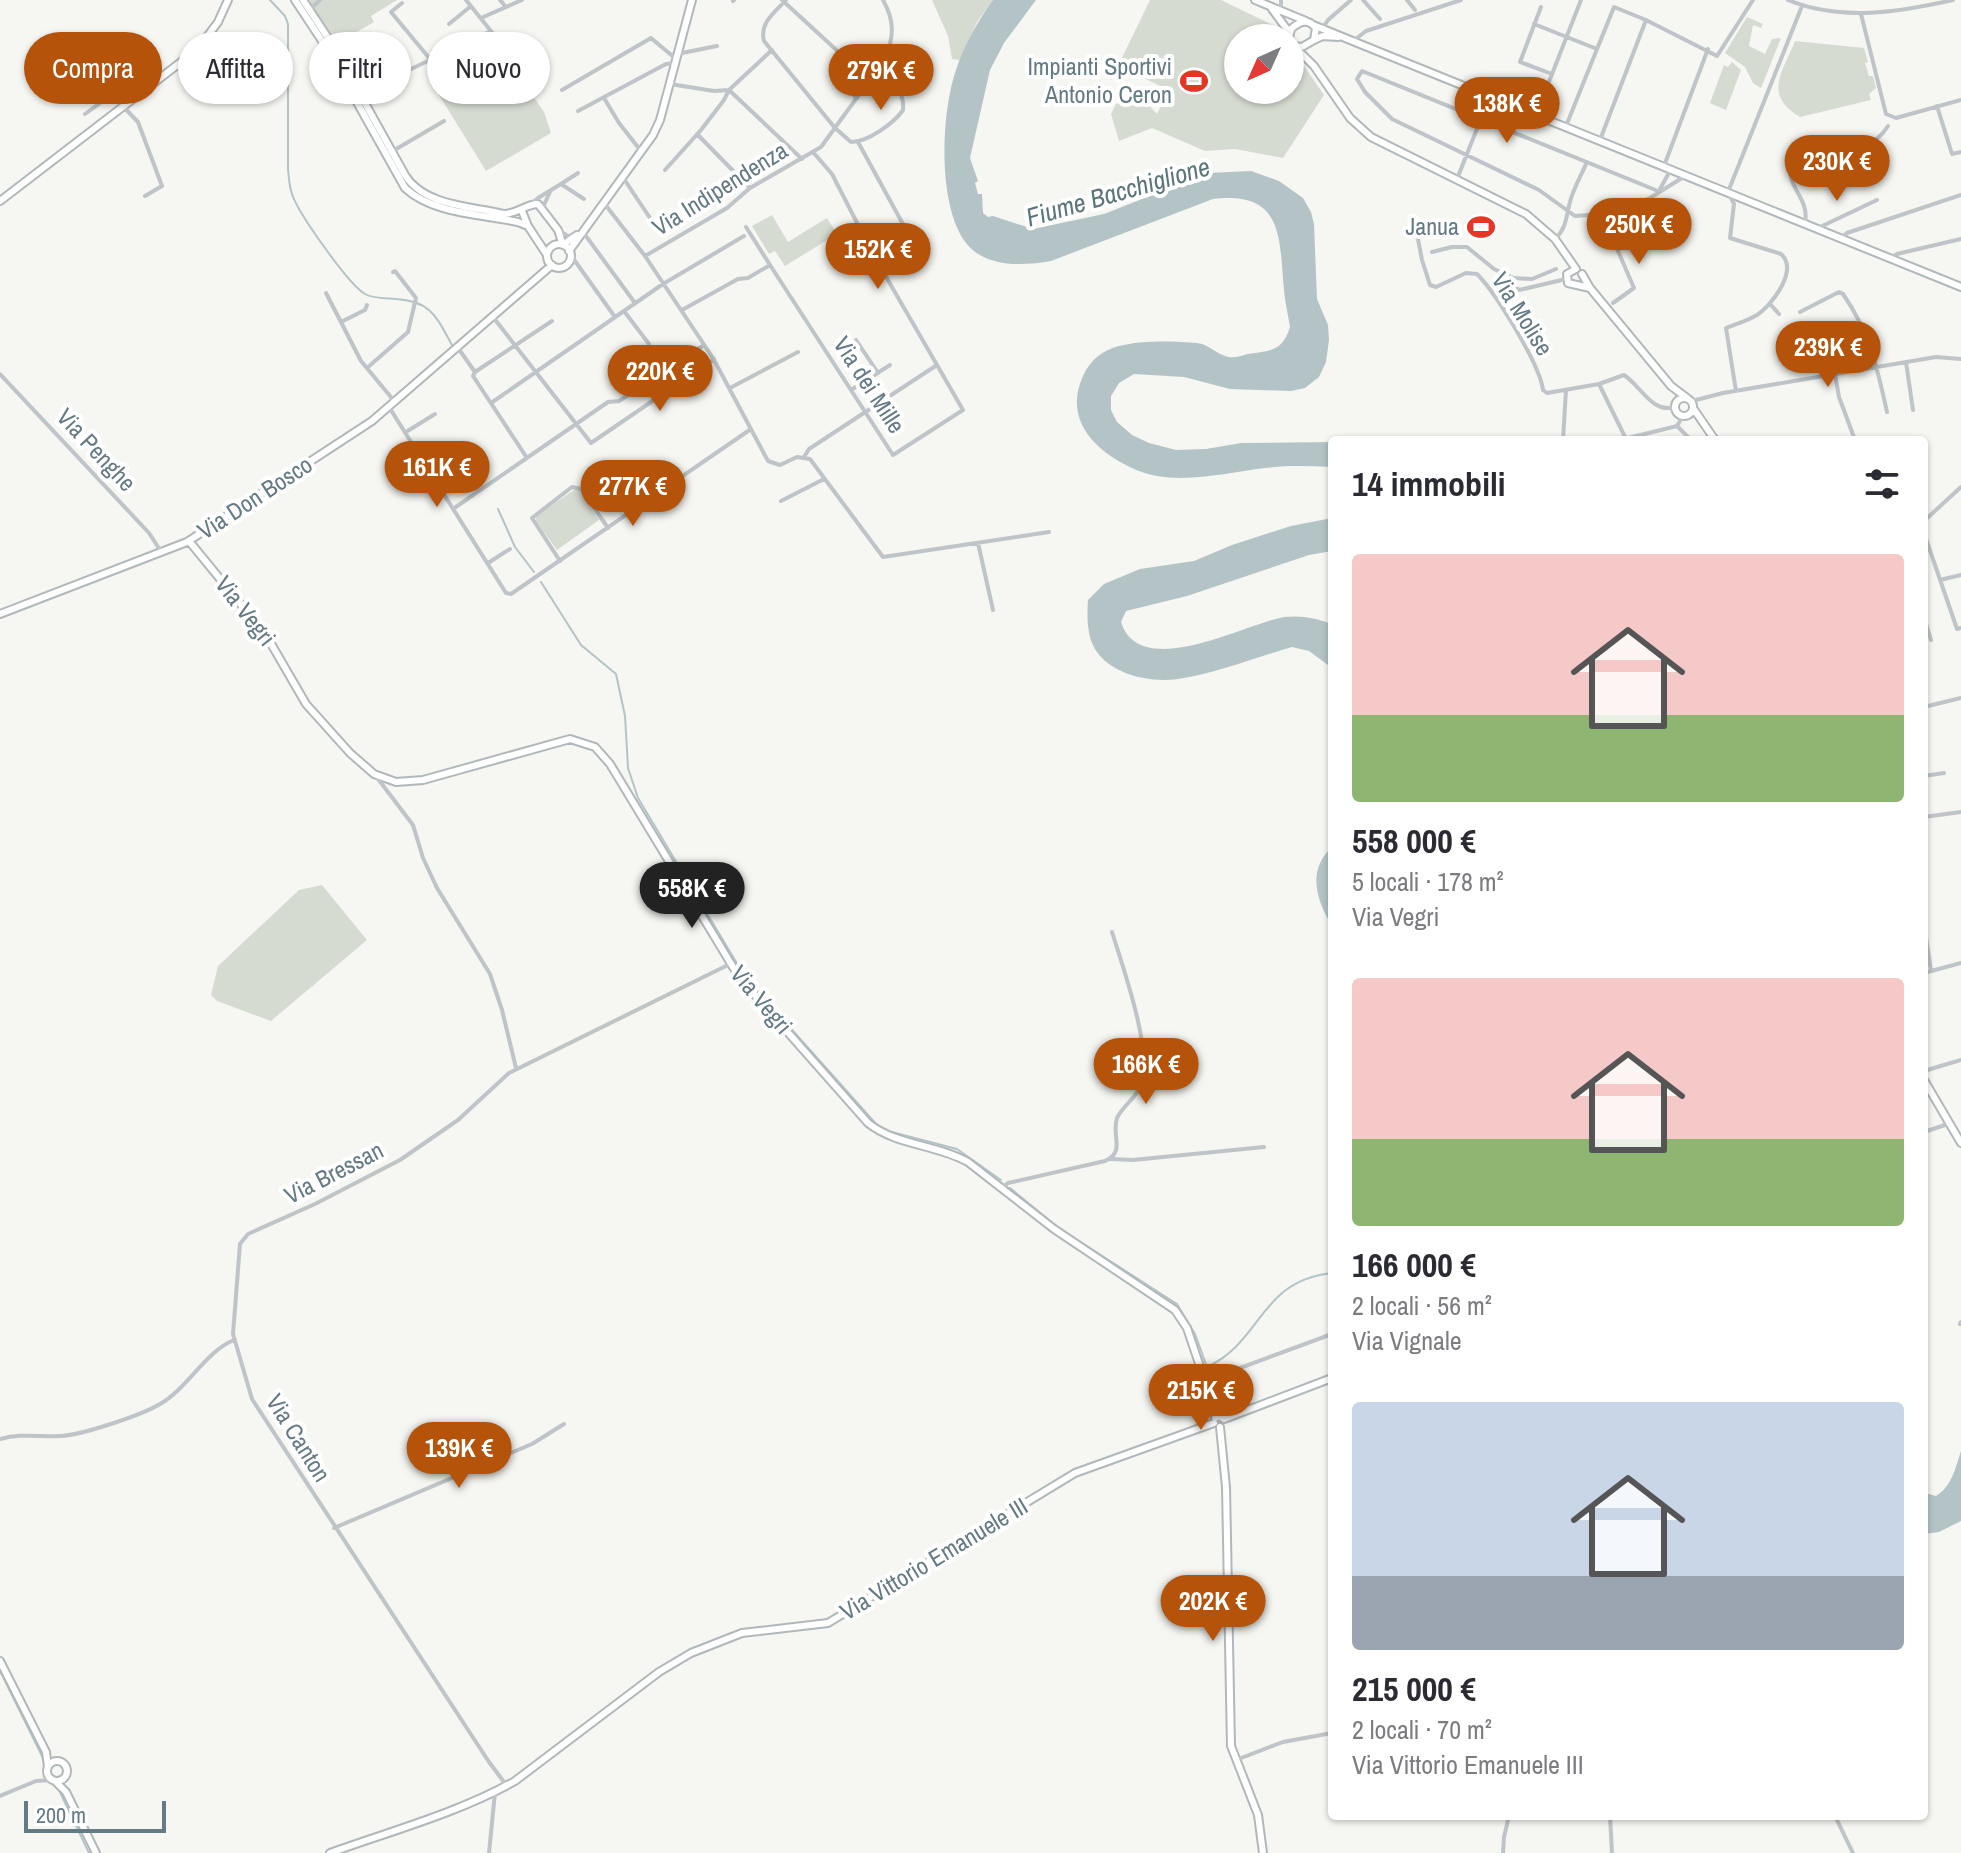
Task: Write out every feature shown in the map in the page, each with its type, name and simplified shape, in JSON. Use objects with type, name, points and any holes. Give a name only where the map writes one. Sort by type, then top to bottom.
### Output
[{"type":"street","points":[[0,201],[198,49],[218,22],[228,0]]},
{"type":"street","points":[[295,0],[307,11]]},
{"type":"street","points":[[303,0],[405,188],[417,198],[441,207],[528,226]]},
{"type":"street","points":[[307,11],[320,0]]},
{"type":"street","points":[[466,0],[491,31]]},
{"type":"street","points":[[500,0],[506,7]]},
{"type":"street","points":[[481,18],[522,0]]},
{"type":"street","points":[[567,265],[581,232],[660,120],[692,0]]},
{"type":"street","name":"Via Indipendenza","points":[[645,256],[727,208],[750,188],[821,147],[877,71],[892,43],[894,27],[883,0]]},
{"type":"street","points":[[1281,0],[1281,11]]},
{"type":"street","points":[[1313,65],[1309,49],[1313,40],[1328,20],[1351,0]]},
{"type":"street","points":[[1363,0],[1380,19]]},
{"type":"street","points":[[1407,0],[1415,10]]},
{"type":"street","points":[[1353,41],[1366,31],[1461,0]]},
{"type":"street","points":[[1536,115],[1581,0]]},
{"type":"street","points":[[1566,126],[1614,7],[1719,55],[1753,0]]},
{"type":"street","points":[[1788,0],[1802,6],[1861,14],[1953,0]]},
{"type":"street","points":[[869,81],[784,1],[765,23],[762,33],[764,41],[835,128],[851,142],[858,142],[896,119],[903,110],[900,90],[877,71]]},
{"type":"street","points":[[1259,2],[1345,39]]},
{"type":"street","points":[[1259,2],[1277,14],[1283,24]]},
{"type":"street","points":[[402,3],[391,12],[427,55]]},
{"type":"street","points":[[449,24],[471,6]]},
{"type":"street","points":[[1728,192],[1802,6]]},
{"type":"street","points":[[1541,7],[1520,62],[1552,74]]},
{"type":"street","points":[[1861,14],[1886,114],[1896,118],[1961,100]]},
{"type":"street","points":[[1304,24],[1328,20]]},
{"type":"street","points":[[1328,20],[1329,29],[1345,39]]},
{"type":"street","points":[[1600,140],[1646,20]]},
{"type":"street","points":[[1309,23],[1313,40]]},
{"type":"street","points":[[1534,24],[1597,49]]},
{"type":"street","points":[[1304,46],[1323,36],[1353,41],[1961,287]]},
{"type":"street","points":[[562,90],[651,38],[676,59]]},
{"type":"street","points":[[680,44],[688,50]]},
{"type":"street","points":[[578,111],[688,50],[717,46]]},
{"type":"street","points":[[1658,191],[1708,49]]},
{"type":"street","points":[[665,170],[697,134],[729,90],[772,50]]},
{"type":"street","points":[[1304,54],[1350,118],[1371,137],[1526,214],[1555,239],[1573,274],[1582,282],[1578,285]]},
{"type":"street","points":[[842,55],[838,79],[857,98]]},
{"type":"street","points":[[411,69],[427,61]]},
{"type":"street","points":[[1658,191],[1362,71],[1357,79],[1392,119],[1539,190],[1569,213],[1582,217],[1643,202],[1682,178],[1683,174]]},
{"type":"street","points":[[670,84],[714,91],[729,90],[802,159]]},
{"type":"street","points":[[1457,180],[1490,96]]},
{"type":"street","points":[[85,114],[110,97],[117,98],[138,122],[162,185],[145,196]]},
{"type":"street","points":[[604,98],[641,151]]},
{"type":"street","points":[[1937,106],[1952,154],[1961,152]]},
{"type":"street","points":[[388,153],[444,121]]},
{"type":"street","points":[[1805,223],[1806,208],[1791,178],[1791,166],[1862,147],[1888,126]]},
{"type":"street","points":[[697,134],[750,188]]},
{"type":"street","points":[[858,142],[910,237],[874,256]]},
{"type":"street","points":[[804,457],[809,449],[937,365],[874,256],[832,174],[813,152]]},
{"type":"street","points":[[388,153],[410,184],[420,192],[441,200],[504,214],[522,211],[578,173]]},
{"type":"street","points":[[1555,239],[1561,233],[1586,164]]},
{"type":"street","points":[[622,176],[654,224]]},
{"type":"street","points":[[561,184],[584,199]]},
{"type":"street","points":[[543,207],[551,191]]},
{"type":"street","points":[[1728,192],[1734,211],[1730,238],[1781,254],[1787,261],[1785,277],[1770,304],[1753,317],[1725,325],[1736,391]]},
{"type":"street","points":[[1841,238],[1847,233],[1961,195]]},
{"type":"street","points":[[1818,229],[1877,200]]},
{"type":"street","points":[[1734,211],[1747,201]]},
{"type":"street","points":[[604,202],[645,256],[714,359],[768,461],[775,465],[785,464],[797,457],[810,459],[883,557],[1049,532]]},
{"type":"street","points":[[532,204],[543,207],[558,230],[563,245],[615,317]]},
{"type":"street","points":[[522,211],[552,265],[579,269]]},
{"type":"street","points":[[1602,214],[1634,288],[1613,303]]},
{"type":"street","name":"Via dei Mille","points":[[746,227],[893,455],[963,410],[937,365]]},
{"type":"street","points":[[558,230],[568,236],[581,232]]},
{"type":"street","points":[[547,255],[552,246],[563,245],[581,232]]},
{"type":"street","points":[[581,232],[635,303]]},
{"type":"street","name":"Via Molise","points":[[1417,234],[1430,285],[1436,287],[1466,273],[1477,274],[1502,307],[1540,374],[1543,390],[1547,393],[1566,390]]},
{"type":"street","points":[[491,403],[663,284],[744,236]]},
{"type":"street","points":[[1891,258],[1961,239]]},
{"type":"street","points":[[1432,252],[1467,247],[1494,269],[1514,278],[1532,279],[1556,269]]},
{"type":"street","name":"Via Don Bosco","points":[[0,614],[189,541],[354,434],[552,265]]},
{"type":"street","points":[[681,311],[770,265]]},
{"type":"street","points":[[367,368],[405,336],[416,300],[393,272]]},
{"type":"street","points":[[1514,278],[1513,286],[1519,290],[1573,274]]},
{"type":"street","points":[[1573,274],[1570,285],[1590,288]]},
{"type":"street","points":[[1573,274],[1590,288],[1671,386],[1690,402],[1712,436]]},
{"type":"street","points":[[1800,312],[1839,292],[1843,294],[1864,325],[1887,412]]},
{"type":"street","points":[[326,293],[367,368],[506,593],[515,593],[751,429]]},
{"type":"street","points":[[1770,304],[1779,314]]},
{"type":"street","points":[[341,322],[365,310],[367,305]]},
{"type":"street","points":[[624,311],[649,344]]},
{"type":"street","points":[[493,317],[591,443],[714,359]]},
{"type":"street","points":[[527,458],[473,376],[552,321]]},
{"type":"street","points":[[856,340],[878,373]]},
{"type":"street","points":[[453,509],[608,402],[619,401],[704,345]]},
{"type":"street","points":[[458,348],[475,372]]},
{"type":"street","points":[[730,388],[798,352]]},
{"type":"street","points":[[1563,436],[1566,390],[1599,384],[1624,375],[1658,407],[1668,409],[1681,398],[1690,402],[1736,391],[1936,357],[1961,359]]},
{"type":"street","points":[[1906,362],[1913,410]]},
{"type":"street","points":[[851,390],[890,365]]},
{"type":"street","points":[[1835,373],[1839,397],[1854,436]]},
{"type":"street","name":"Via Penghe","points":[[0,374],[149,533],[162,553]]},
{"type":"street","points":[[1599,384],[1622,436]]},
{"type":"street","points":[[1671,386],[1676,405],[1684,416],[1702,423]]},
{"type":"street","points":[[1638,436],[1677,426],[1684,416],[1691,413],[1690,402]]},
{"type":"street","points":[[406,432],[435,414]]},
{"type":"street","points":[[1677,426],[1687,436]]},
{"type":"street","points":[[430,472],[453,457]]},
{"type":"street","points":[[631,462],[610,475],[633,511]]},
{"type":"street","points":[[781,501],[824,479]]},
{"type":"street","points":[[560,561],[532,518],[572,487],[581,489],[608,528]]},
{"type":"street","points":[[1928,517],[1961,487]]},
{"type":"street","name":"Via Vegri","points":[[189,541],[266,635],[306,704],[350,753],[374,774],[409,783],[557,741],[578,739],[595,747],[610,764],[730,964],[751,993],[878,1131],[906,1142],[954,1154],[1054,1229],[1175,1310],[1187,1328],[1219,1422],[1226,1487],[1231,1746],[1258,1815],[1263,1853]]},
{"type":"street","points":[[978,543],[993,610]]},
{"type":"street","points":[[1928,545],[1959,629]]},
{"type":"street","points":[[488,564],[510,549]]},
{"type":"street","points":[[1940,580],[1961,575]]},
{"type":"street","points":[[1928,630],[1931,640]]},
{"type":"street","points":[[1928,706],[1961,698]]},
{"type":"street","points":[[1928,775],[1944,773]]},
{"type":"street","points":[[374,774],[413,825],[423,858],[437,888],[490,974],[516,1068]]},
{"type":"street","points":[[1928,816],[1961,812]]},
{"type":"street","points":[[1111,1159],[1117,1151],[1118,1118],[1137,1094],[1144,1075],[1134,1001],[1112,932]]},
{"type":"street","points":[[1928,950],[1931,971]]},
{"type":"street","points":[[1928,972],[1961,963]]},
{"type":"street","name":"Via Bressan","points":[[234,1340],[239,1251],[245,1237],[400,1160],[447,1129],[501,1078],[516,1068],[730,964]]},
{"type":"street","points":[[1928,1070],[1961,1060]]},
{"type":"street","points":[[1928,1087],[1960,1139]]},
{"type":"street","points":[[1928,1131],[1949,1123]]},
{"type":"street","points":[[1002,1188],[1008,1183],[1111,1159],[1133,1160],[1264,1147]]},
{"type":"street","points":[[1205,1381],[1328,1335]]},
{"type":"street","points":[[0,1439],[23,1434],[72,1435],[153,1408],[175,1393],[222,1347],[234,1340]]},
{"type":"street","name":"Via Canton","points":[[234,1340],[257,1409],[507,1786]]},
{"type":"street","name":"Via Vittorio Emanuele III","points":[[330,1853],[507,1786],[659,1672],[691,1653],[742,1633],[828,1623],[1075,1473],[1328,1380]]},
{"type":"street","points":[[334,1528],[532,1444],[564,1424]]},
{"type":"street","points":[[0,1661],[46,1752],[48,1777],[66,1792],[96,1853]]},
{"type":"street","points":[[1236,1760],[1283,1742],[1328,1734]]},
{"type":"street","points":[[46,1752],[67,1768],[66,1792]]},
{"type":"street","points":[[36,1781],[59,1761]]},
{"type":"street","points":[[0,1796],[36,1781],[65,1778]]},
{"type":"street","points":[[489,1853],[495,1792]]},
{"type":"street","points":[[1503,1853],[1508,1820]]},
{"type":"street","points":[[1610,1820],[1612,1853]]},
{"type":"street","points":[[1837,1820],[1853,1853]]},
{"type":"shaded area","points":[[308,0],[397,0],[371,16],[374,22],[357,32],[328,32]]},
{"type":"shaded area","points":[[932,0],[993,0],[977,22],[960,60],[952,59],[948,36]]},
{"type":"shaded area","points":[[993,0],[1036,0],[1004,43],[990,70],[970,158],[978,181],[975,183],[978,194],[982,194],[983,213],[988,217],[1033,229],[1104,214],[1208,173],[1251,171],[1279,181],[1303,198],[1314,224],[1317,299],[1328,325],[1326,362],[1319,377],[1305,388],[1291,391],[1230,389],[1184,377],[1134,374],[1119,383],[1111,396],[1111,410],[1117,422],[1132,435],[1176,450],[1241,443],[1328,442],[1328,467],[1282,466],[1199,477],[1165,477],[1120,462],[1086,432],[1077,407],[1078,392],[1089,365],[1108,350],[1138,343],[1188,342],[1234,357],[1269,350],[1283,341],[1290,327],[1278,236],[1265,210],[1253,202],[1236,198],[1213,199],[1051,261],[1006,263],[974,251],[966,243],[950,206],[944,158],[951,88],[959,61]]},
{"type":"shaded area","name":"Impianti Sportivi Antonio Ceron","points":[[1150,0],[1221,0],[1271,24],[1224,24],[1224,104],[1304,104],[1304,66],[1324,95],[1283,158],[1235,149],[1205,151],[1152,128],[1119,141],[1111,114],[1116,104],[1135,96],[1143,99],[1157,114],[1169,90],[1118,66]]},
{"type":"shaded area","points":[[1747,17],[1763,24],[1761,28],[1753,25],[1749,46],[1765,54],[1772,39],[1781,38],[1761,88],[1753,83],[1745,67],[1725,53]]},
{"type":"shaded area","points":[[1795,41],[1864,48],[1868,62],[1865,63],[1876,88],[1869,94],[1871,100],[1800,117],[1789,109],[1782,100],[1779,83]]},
{"type":"shaded area","points":[[1732,62],[1741,70],[1726,110],[1710,103],[1724,65],[1728,67]]},
{"type":"shaded area","points":[[445,104],[539,104],[551,133],[486,171]]},
{"type":"shaded area","points":[[772,215],[788,242],[827,218],[837,234],[785,266],[775,251],[769,254],[752,226]]},
{"type":"shaded area","points":[[574,490],[579,490],[599,520],[557,550],[536,521],[536,516]]},
{"type":"shaded area","points":[[1328,519],[1328,552],[1309,555],[1187,596],[1126,611],[1121,622],[1132,639],[1149,648],[1170,649],[1195,645],[1284,617],[1314,619],[1328,623],[1328,665],[1309,651],[1292,647],[1206,673],[1166,680],[1129,674],[1098,654],[1089,633],[1088,600],[1104,584],[1140,569],[1194,561],[1291,526]]},
{"type":"shaded area","points":[[1328,852],[1328,918],[1317,886],[1319,866]]},
{"type":"shaded area","points":[[322,885],[367,940],[271,1021],[217,1001],[211,995],[218,966],[299,890]]},
{"type":"shaded area","points":[[1961,1451],[1961,1521],[1939,1532],[1928,1533],[1928,1494],[1936,1496],[1952,1476]]},
{"type":"waterway","points":[[270,0],[288,24],[288,169],[290,188],[296,203],[325,248],[358,288],[372,297],[408,300],[426,307],[453,347]]},
{"type":"waterway","points":[[498,509],[515,547],[534,572]]},
{"type":"waterway","points":[[541,582],[581,645],[616,674],[625,716],[628,768],[638,798],[745,977],[877,1125],[884,1130],[957,1149],[1001,1180]]},
{"type":"waterway","points":[[1010,1188],[1060,1229],[1177,1304],[1195,1334],[1207,1367],[1240,1342],[1275,1299],[1290,1287],[1308,1278],[1328,1274]]},
{"type":"waterway","points":[[0,1671],[44,1760]]},
{"type":"waterway","points":[[58,1788],[89,1853]]},
{"type":"place","name":"Impianti Sportivi Antonio Ceron","points":[[1194,81]]},
{"type":"place","name":"Janua","points":[[1481,227]]},
{"type":"water label","name":"Fiume Bacchiglione","points":[[1118,192]]}]
